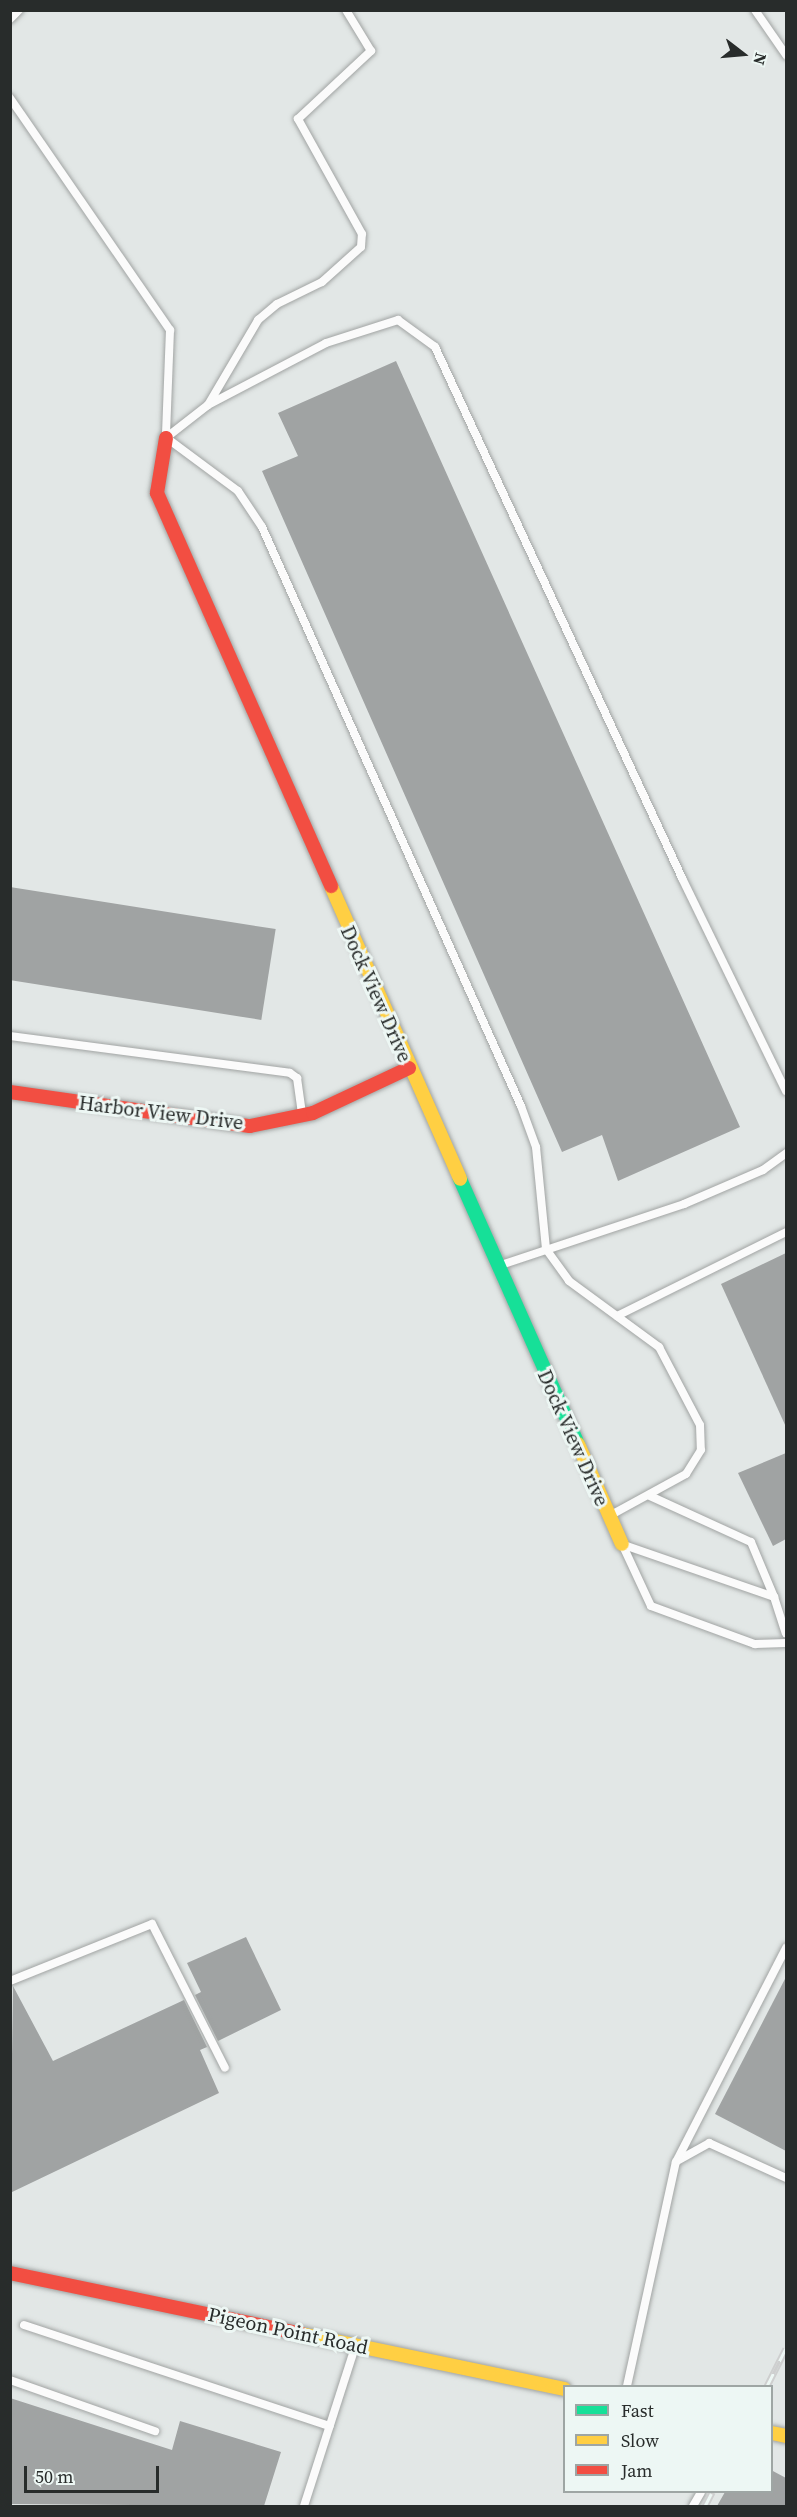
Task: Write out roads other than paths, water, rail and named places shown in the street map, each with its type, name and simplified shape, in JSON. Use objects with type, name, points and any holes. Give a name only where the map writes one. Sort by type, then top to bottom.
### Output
[{"type":"street","name":"Dock View Drive","points":[[166,438],[157,493],[496,1267],[622,1544]]},
{"type":"street","name":"Harbor View Drive","points":[[10,1092],[250,1126],[302,1115],[409,1068]]},
{"type":"street","name":"Pigeon Point Road","points":[[10,2273],[563,2389]]},
{"type":"lane","points":[[10,19],[19,10]]},
{"type":"lane","points":[[208,405],[258,320],[278,304],[322,282],[361,247],[362,234],[298,119],[371,51],[346,10]]},
{"type":"lane","points":[[755,10],[786,55]]},
{"type":"lane","points":[[10,98],[170,330],[166,438]]},
{"type":"lane","points":[[166,438],[208,405],[326,343],[398,320],[435,347],[681,878],[786,1091]]},
{"type":"lane","points":[[166,438],[238,491],[262,527],[521,1106],[536,1147],[546,1249],[569,1281],[659,1347],[700,1425],[701,1450],[686,1474],[650,1496],[608,1517]]},
{"type":"lane","points":[[10,1036],[290,1073],[297,1077],[302,1115]]},
{"type":"lane","points":[[496,1267],[684,1204],[763,1170],[786,1153]]},
{"type":"lane","points":[[617,1316],[786,1232]]},
{"type":"lane","points":[[650,1496],[751,1542],[786,1633]]},
{"type":"lane","points":[[622,1544],[774,1597]]},
{"type":"lane","points":[[622,1544],[651,1606],[755,1644],[786,1643]]},
{"type":"lane","points":[[10,1981],[152,1924],[225,2068]]},
{"type":"lane","points":[[627,2385],[676,2162],[786,1948]]},
{"type":"lane","points":[[676,2162],[709,2143],[786,2178]]},
{"type":"lane","points":[[24,2325],[330,2426]]},
{"type":"lane","points":[[304,2506],[355,2345]]},
{"type":"lane","points":[[10,2380],[155,2431]]},
{"type":"railway","points":[[768,2385],[786,2348]]},
{"type":"railway","points":[[705,2506],[712,2493]]}]
